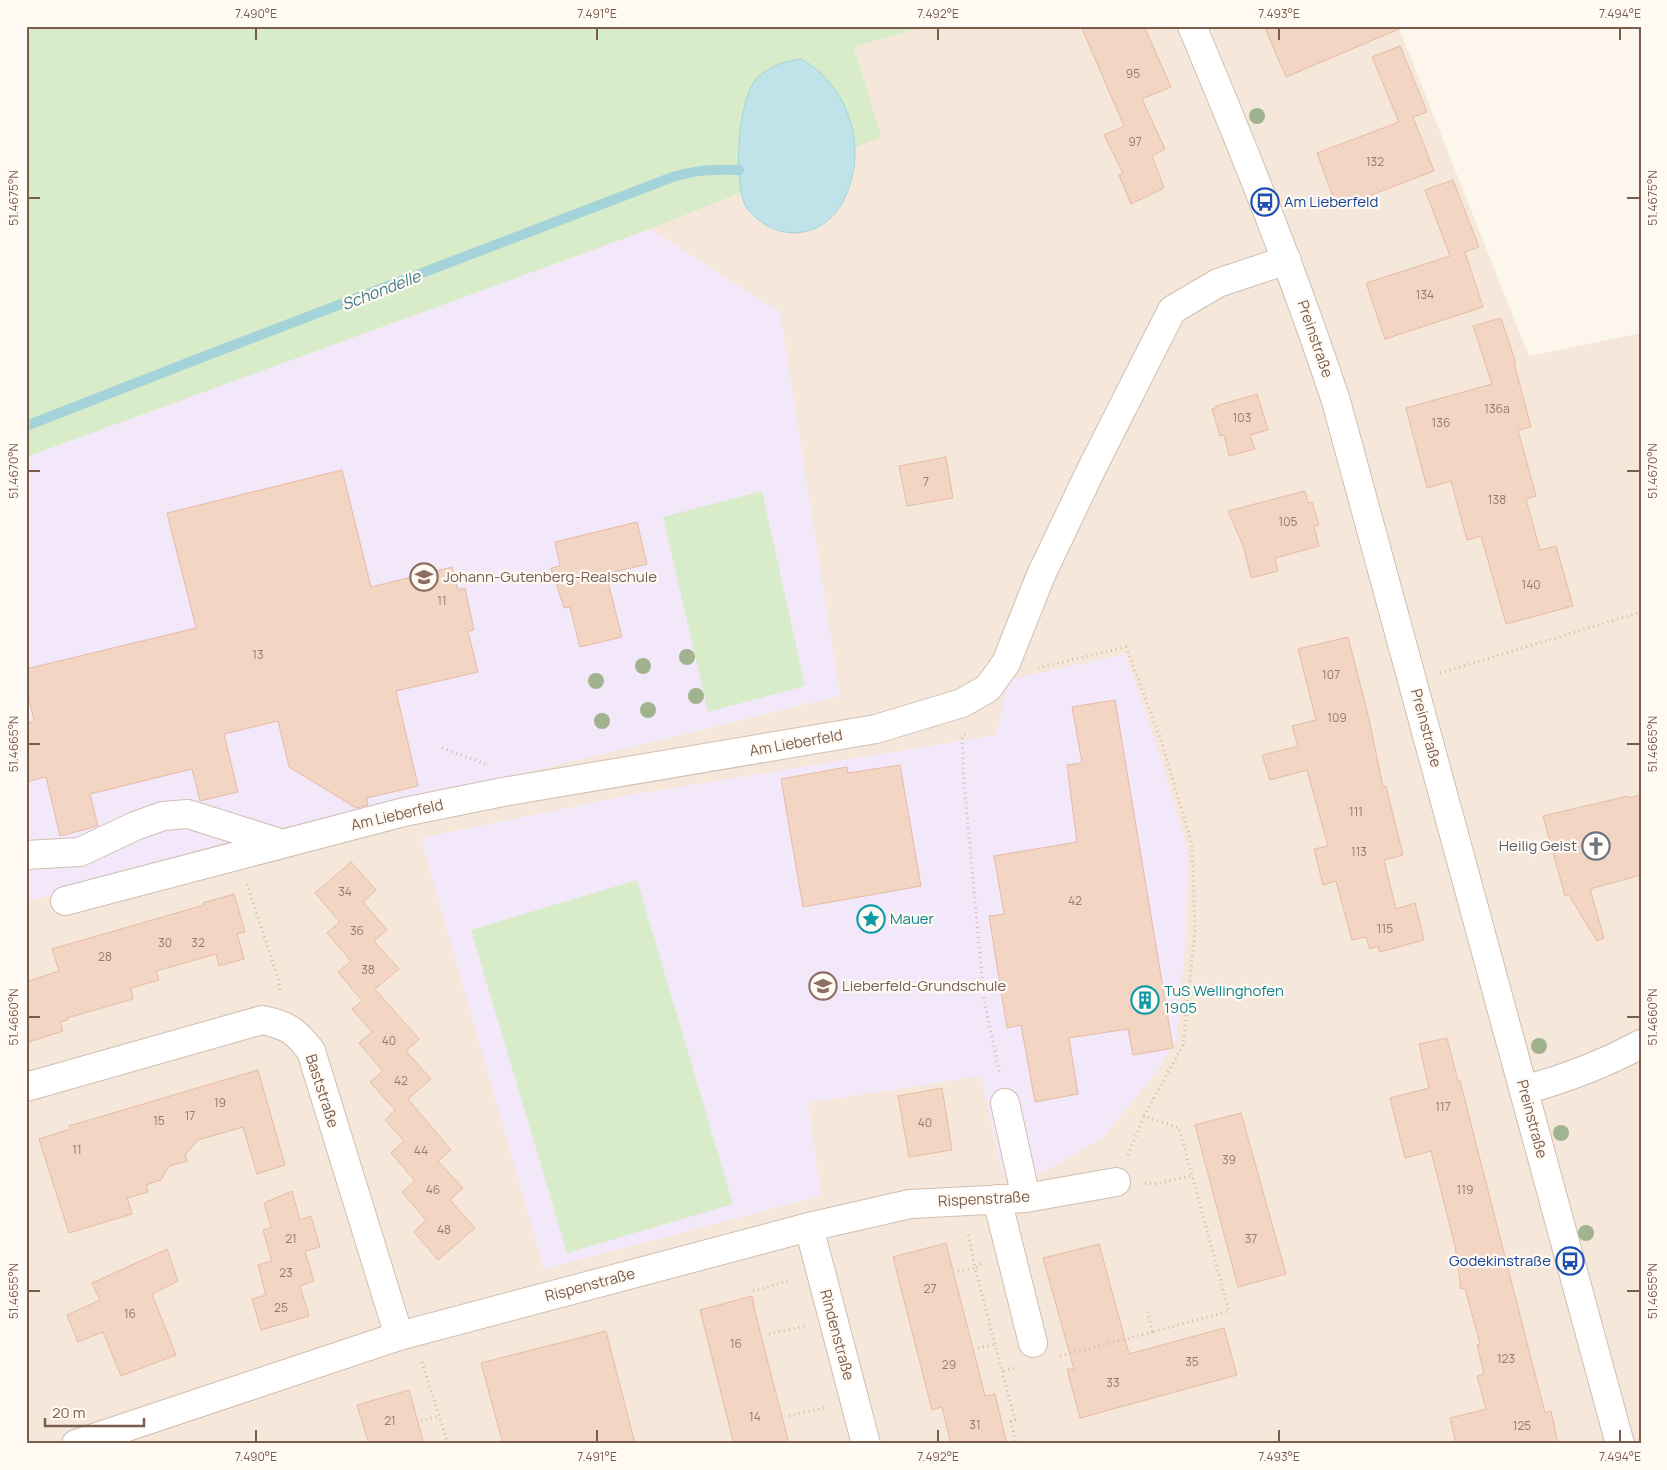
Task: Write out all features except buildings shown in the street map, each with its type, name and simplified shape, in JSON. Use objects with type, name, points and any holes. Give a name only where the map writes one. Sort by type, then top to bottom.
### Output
[{"type":"street","name":"Preinstraße","points":[[1192,26],[1287,260],[1336,401],[1620,1444]]},
{"type":"street","name":"Am Lieberfeld","points":[[65,901],[280,843],[404,812],[503,792],[876,729],[962,703],[988,688],[1006,664],[1050,557],[1091,470],[1172,310],[1218,283],[1287,260]]},
{"type":"street","points":[[26,855],[80,852],[135,826],[164,816],[188,814],[280,843]]},
{"type":"street","points":[[26,1087],[262,1020],[283,1024]]},
{"type":"street","name":"Baststraße","points":[[283,1024],[298,1034],[311,1051],[398,1336]]},
{"type":"street","points":[[1524,1090],[1560,1080],[1616,1057],[1641,1044]]},
{"type":"street","points":[[1006,1103],[1026,1198]]},
{"type":"street","name":"Rispenstraße","points":[[76,1444],[398,1336],[809,1227],[910,1204],[1026,1198],[1116,1182]]},
{"type":"street","points":[[997,1199],[1033,1343]]},
{"type":"street","name":"Rindenstraße","points":[[809,1227],[866,1444]]},
{"type":"path","points":[[1413,682],[1641,612]]},
{"type":"path","points":[[1006,664],[1000,677],[1126,647],[1161,740],[1192,845],[1195,931],[1182,1045],[1144,1116],[1116,1182],[1157,1184],[1193,1175]]},
{"type":"path","points":[[968,730],[962,737],[964,782],[983,990],[1006,1103]]},
{"type":"path","points":[[442,748],[466,756]]},
{"type":"path","points":[[238,855],[279,981],[283,1024]]},
{"type":"path","points":[[1144,1116],[1179,1128],[1229,1311],[1152,1332]]},
{"type":"path","points":[[958,1272],[976,1268],[967,1226]]},
{"type":"path","points":[[753,1291],[788,1281]]},
{"type":"path","points":[[769,1334],[814,1323]]},
{"type":"path","points":[[978,1348],[994,1345]]},
{"type":"path","points":[[420,1354],[448,1444]]},
{"type":"path","points":[[1002,1371],[1015,1420],[1009,1422],[1016,1444]]},
{"type":"path","points":[[789,1416],[835,1405]]},
{"type":"path","points":[[421,1421],[439,1416]]},
{"type":"shaded area","points":[[927,26],[1398,26],[1529,356],[1641,333],[1641,1444],[26,1444],[26,457],[650,229],[880,137],[854,47]]},
{"type":"shaded area","name":"Johann-Gutenberg-Realschule","points":[[650,229],[780,312],[840,696],[226,846],[26,902],[26,457]]},
{"type":"shaded area","name":"Lieberfeld-Grundschule","points":[[1125,654],[1156,743],[1187,848],[1186,933],[1177,1039],[1154,1075],[1103,1137],[1040,1174],[1002,1173],[981,1076],[808,1103],[821,1196],[544,1269],[421,838],[630,795],[997,735],[1008,680]]},
{"type":"green space","points":[[26,26],[927,26],[854,47],[881,137],[650,229],[26,457]]},
{"type":"green space","points":[[762,491],[805,686],[708,712],[663,517]]},
{"type":"green space","points":[[637,880],[733,1204],[567,1253],[471,930]]},
{"type":"water","points":[[801,59],[819,71],[833,87],[844,106],[851,126],[855,147],[854,168],[849,189],[839,208],[824,223],[806,232],[796,233],[776,230],[766,225],[748,210],[742,195],[738,161],[741,122],[750,89],[757,78],[772,67]]},
{"type":"waterway","name":"Schondelle","points":[[26,426],[670,178],[704,171],[739,170]]},
{"type":"place","name":"Am Lieberfeld","points":[[1265,202]]},
{"type":"place","name":"Johann-Gutenberg-Realschule","points":[[424,577]]},
{"type":"place","name":"Heilig Geist","points":[[1596,846]]},
{"type":"place","name":"Mauer","points":[[871,919]]},
{"type":"place","name":"Lieberfeld-Grundschule","points":[[823,986]]},
{"type":"place","name":"TuS Wellinghofen 1905","points":[[1145,1000]]},
{"type":"place","name":"Godekinstraße","points":[[1570,1261]]}]
